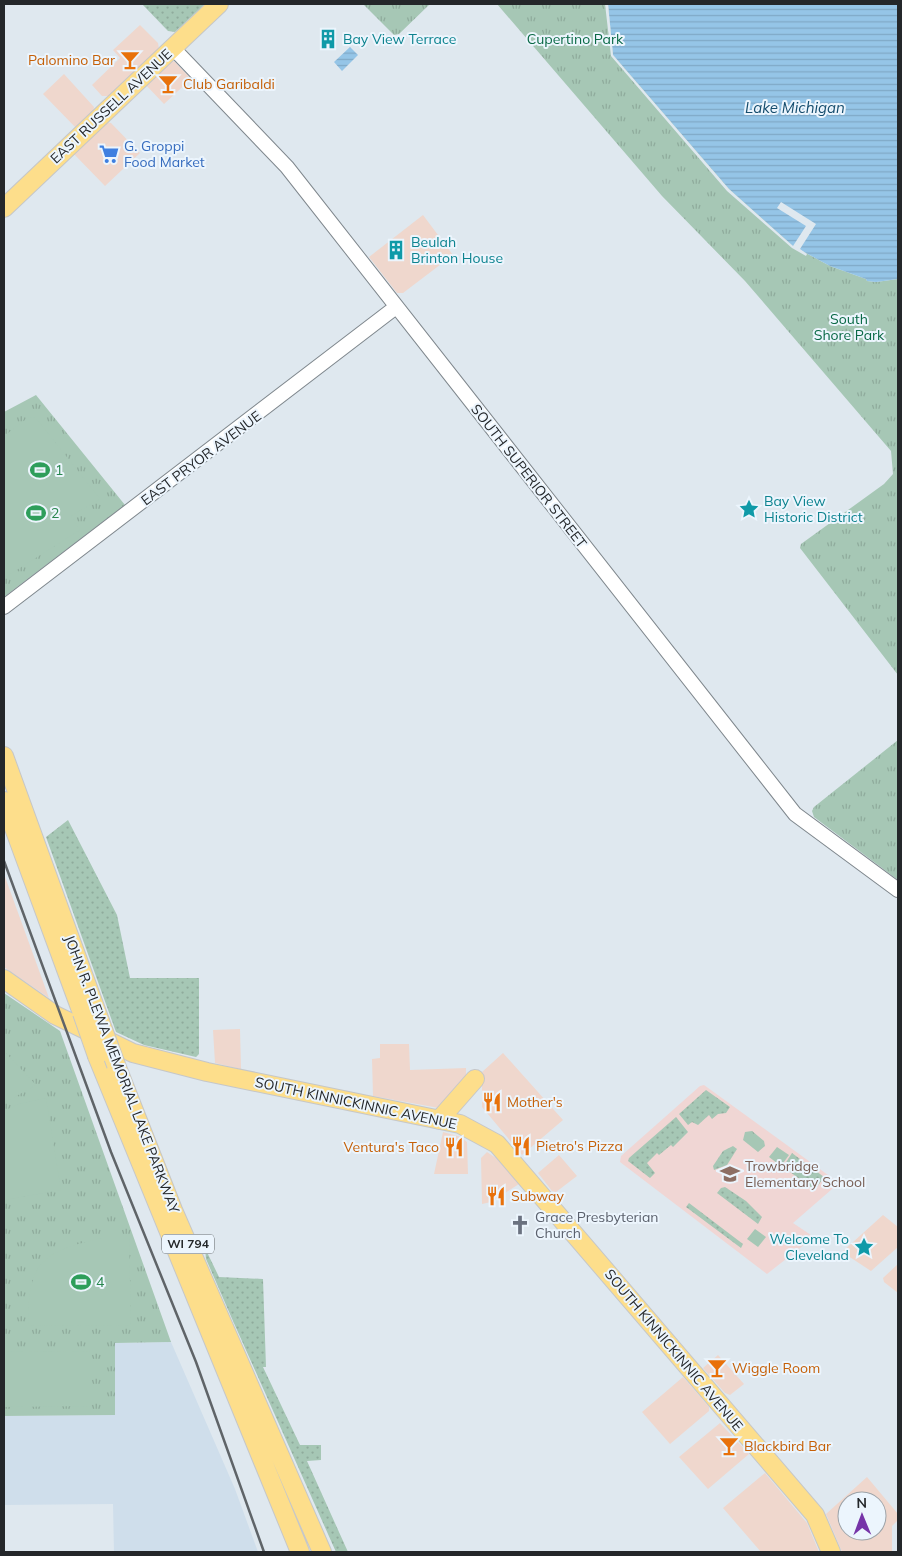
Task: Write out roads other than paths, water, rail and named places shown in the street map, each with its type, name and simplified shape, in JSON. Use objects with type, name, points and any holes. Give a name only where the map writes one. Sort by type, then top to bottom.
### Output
[{"type":"main road","name":"EAST RUSSELL AVENUE","points":[[4,208],[219,4]]},
{"type":"main road","name":"JOHN R. PLEWA MEMORIAL LAKE PARKWAY","points":[[4,756],[116,1065],[173,1210],[322,1552]]},
{"type":"main road","name":"JOHN R. PLEWA MEMORIAL LAKE PARKWAY","points":[[4,801],[97,1056],[300,1552]]},
{"type":"main road","name":"SOUTH KINNICKINNIC AVENUE","points":[[4,979],[56,1015],[132,1053],[207,1072],[440,1120],[474,1130],[497,1144],[814,1515],[831,1552]]},
{"type":"main road","points":[[440,1120],[475,1079]]},
{"type":"street","name":"SOUTH SUPERIOR STREET","points":[[172,48],[287,166],[795,814],[898,890]]},
{"type":"street","name":"EAST PRYOR AVENUE","points":[[4,607],[396,306]]},
{"type":"water","name":"Lake Michigan","points":[[608,4],[898,4],[898,279],[876,282],[867,281],[830,266],[793,246],[729,189],[613,55]]},
{"type":"water","points":[[350,47],[358,55],[342,71],[334,62]]},
{"type":"railway","points":[[4,861],[111,1152],[196,1362],[264,1552]]},
{"type":"place","name":"Bay View Terrace","points":[[328,39]]},
{"type":"place","name":"Palomino Bar","points":[[130,60]]},
{"type":"place","name":"Club Garibaldi","points":[[168,84]]},
{"type":"place","name":"G. Groppi Food Market","points":[[109,154]]},
{"type":"place","name":"Beulah Brinton House","points":[[396,250]]},
{"type":"place","name":"1","points":[[40,470]]},
{"type":"place","name":"Bay View Historic District","points":[[749,509]]},
{"type":"place","name":"2","points":[[36,513]]},
{"type":"place","name":"Mother's","points":[[492,1102]]},
{"type":"place","name":"Pietro's Pizza","points":[[521,1146]]},
{"type":"place","name":"Ventura's Taco","points":[[454,1147]]},
{"type":"place","name":"Trowbridge Elementary School","points":[[730,1174]]},
{"type":"place","name":"Subway","points":[[496,1196]]},
{"type":"place","name":"Grace Presbyterian Church","points":[[520,1225]]},
{"type":"place","name":"Welcome To Cleveland","points":[[864,1247]]},
{"type":"place","name":"4","points":[[81,1282]]},
{"type":"place","name":"Wiggle Room","points":[[717,1368]]},
{"type":"place","name":"Blackbird Bar","points":[[729,1446]]},
{"type":"park label","name":"Cupertino Park","points":[[575,39]]},
{"type":"park label","name":"South Shore Park","points":[[849,328]]}]
